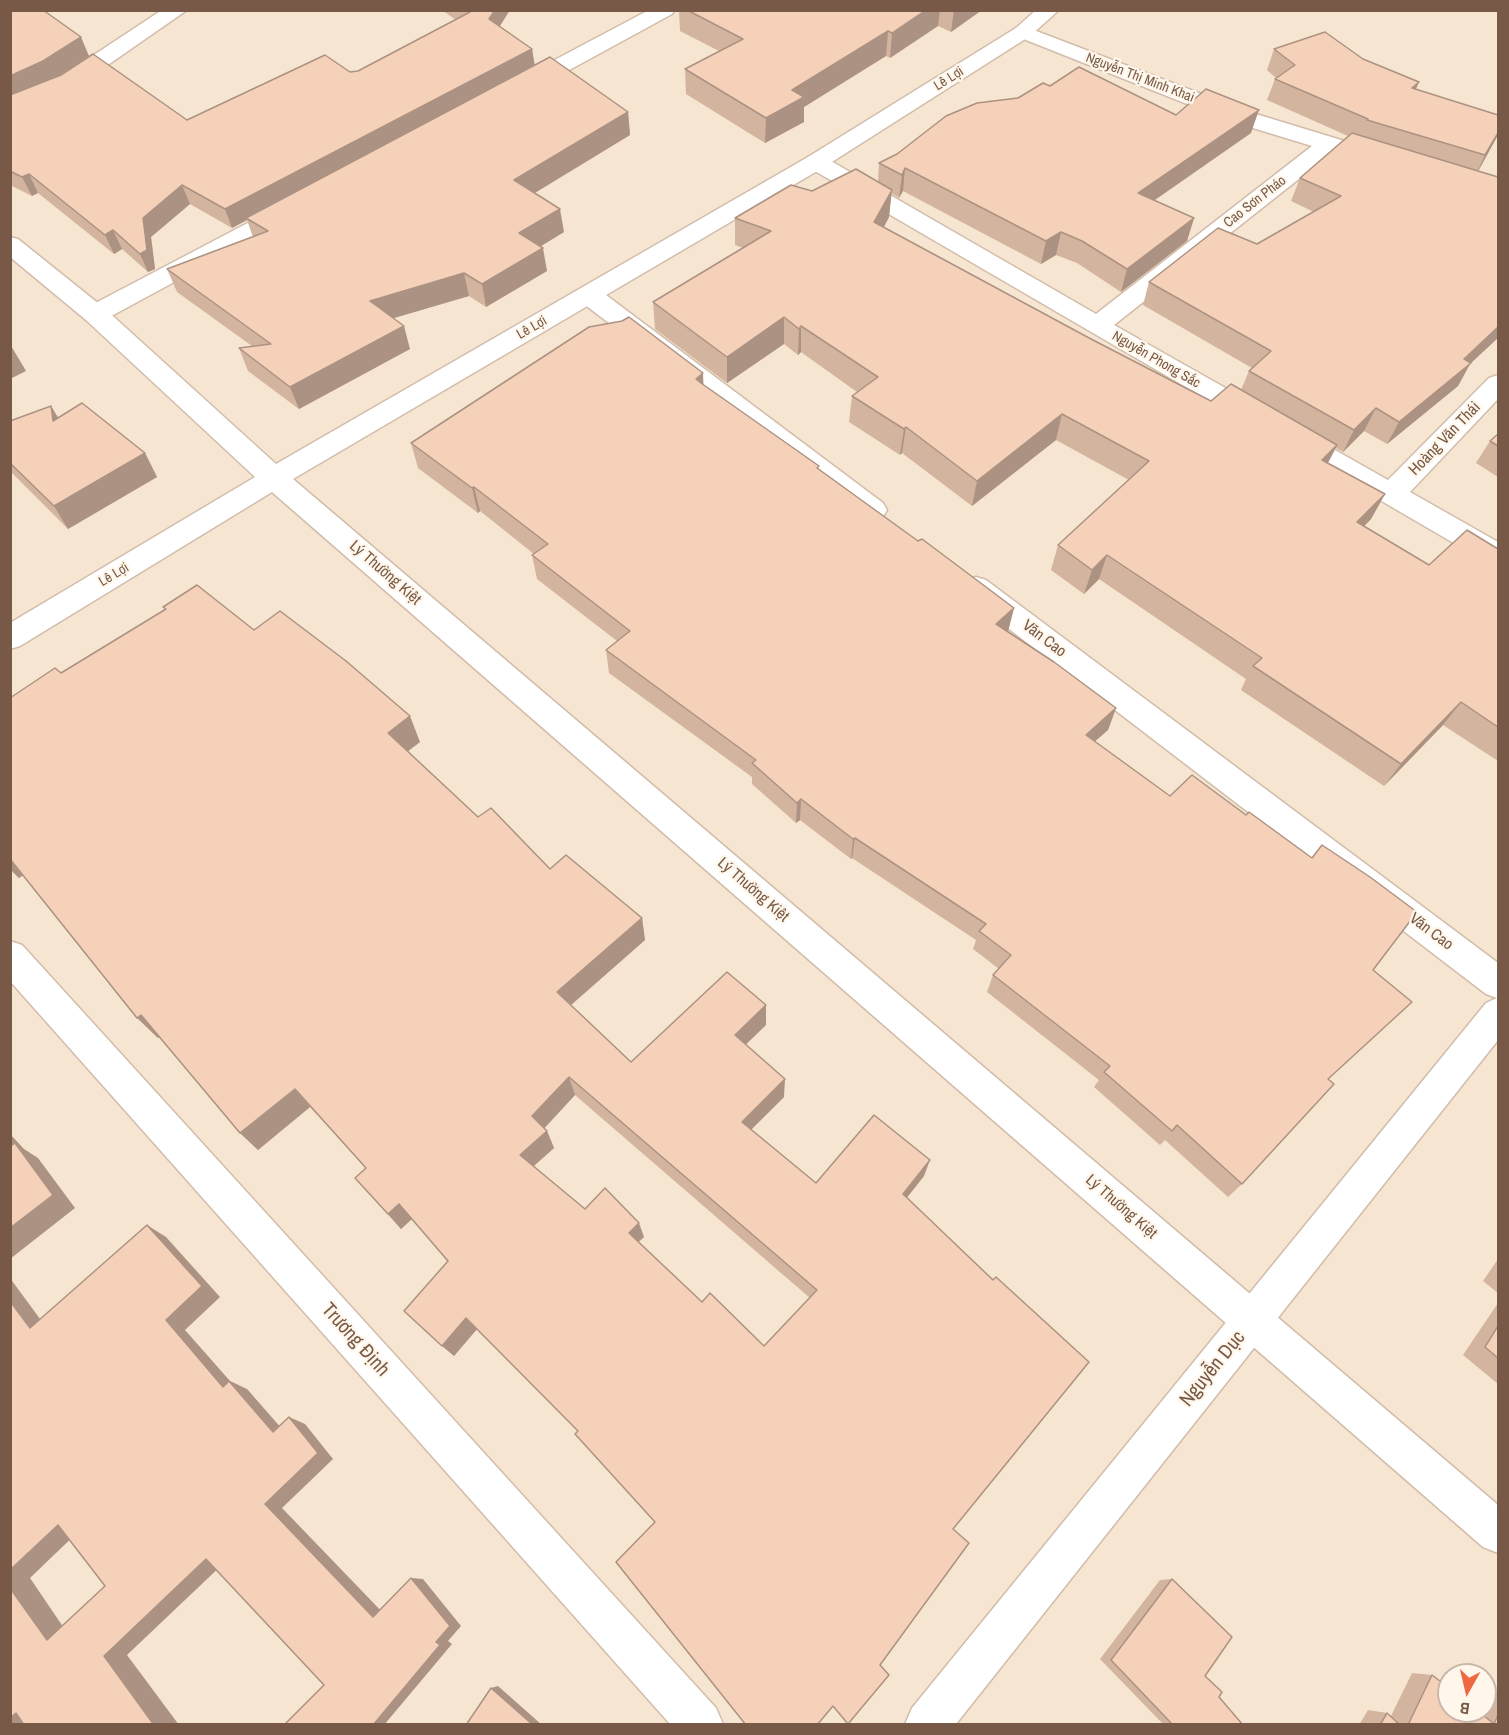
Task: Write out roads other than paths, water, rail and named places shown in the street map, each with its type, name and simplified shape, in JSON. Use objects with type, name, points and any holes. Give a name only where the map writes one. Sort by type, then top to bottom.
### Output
[{"type":"street","points":[[10,111],[61,87],[177,10]]},
{"type":"street","points":[[506,95],[665,10]]},
{"type":"street","name":"Lê Lợi","points":[[10,638],[274,478],[816,162],[1023,32],[1048,10]]},
{"type":"street","name":"Nguyễn Thị Minh Khai","points":[[1023,32],[1238,116],[1397,164]]},
{"type":"street","name":"Cao Sơn Pháo","points":[[1097,326],[1329,144]]},
{"type":"street","name":"Nguyễn Phong Sắc","points":[[816,162],[1498,555]]},
{"type":"street","points":[[94,314],[306,202]]},
{"type":"street","name":"Lý Thường Kiệt","points":[[10,244],[94,314],[274,478],[1498,1532]]},
{"type":"street","points":[[589,295],[892,524]]},
{"type":"street","name":"Hoàng Văn Thái","points":[[1391,494],[1498,384]]},
{"type":"street","name":"Văn Cao","points":[[958,574],[1498,983]]},
{"type":"street","name":"Trương Định","points":[[10,956],[700,1725]]},
{"type":"street","name":"Nguyễn Dục","points":[[928,1725],[1498,1014]]}]
